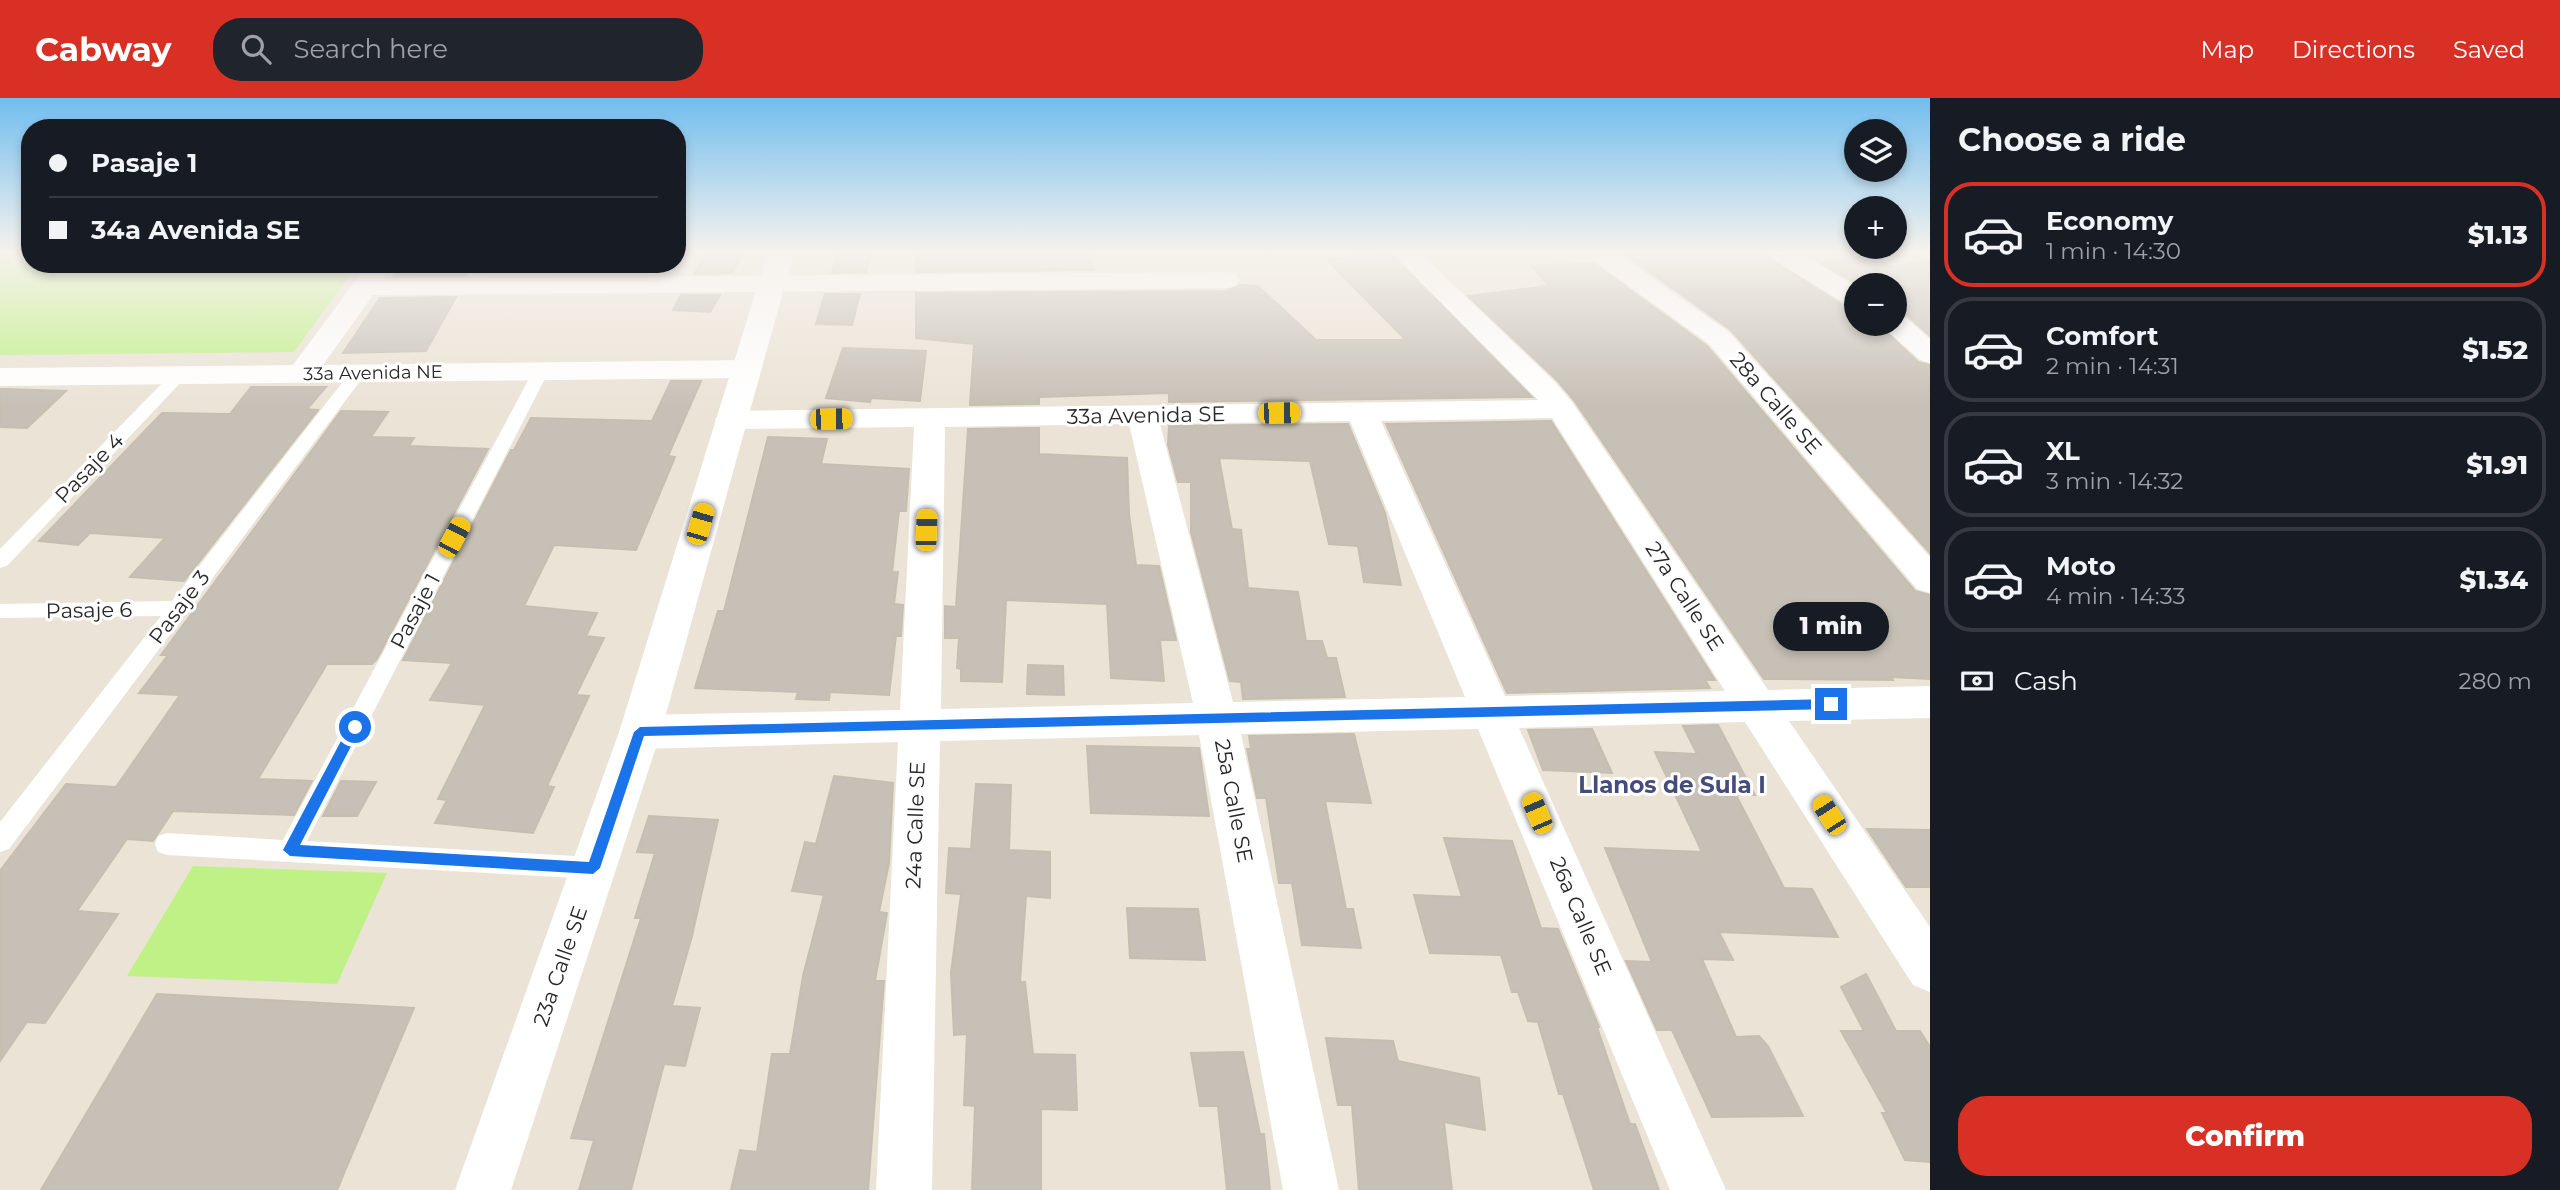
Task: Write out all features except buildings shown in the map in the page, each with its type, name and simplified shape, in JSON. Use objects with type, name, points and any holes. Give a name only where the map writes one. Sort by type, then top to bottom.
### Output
[{"type":"street","points":[[301,374],[353,303]]},
{"type":"street","name":"23a Calle SE","points":[[484,1190],[640,732],[766,303]]},
{"type":"street","name":"27a Calle SE","points":[[1457,303],[1545,388],[1561,409],[1930,969]]},
{"type":"street","name":"28a Calle SE","points":[[1670,303],[1719,338],[1930,580]]},
{"type":"street","points":[[1907,334],[1930,354]]},
{"type":"street","name":"33a Avenida NE","points":[[0,377],[746,369]]},
{"type":"street","name":"33a Avenida SE","points":[[731,420],[1561,409]]},
{"type":"street","name":"26a Calle SE","points":[[1362,412],[1494,712],[1698,1190]]},
{"type":"street","name":"25a Calle SE","points":[[1142,415],[1217,719],[1311,1190]]},
{"type":"street","name":"24a Calle SE","points":[[904,1190],[930,418]]},
{"type":"street","points":[[640,732],[1930,702]]},
{"type":"lane","name":"Pasaje 1","points":[[290,850],[541,371]]},
{"type":"lane","name":"Pasaje 3","points":[[0,841],[358,373]]},
{"type":"lane","name":"Pasaje 4","points":[[0,561],[179,375]]},
{"type":"lane","name":"Pasaje 6","points":[[0,611],[178,608]]},
{"type":"lane","points":[[167,844],[593,868]]},
{"type":"green space","points":[[0,303],[330,303],[294,352],[0,355]]},
{"type":"green space","points":[[193,866],[387,873],[337,984],[127,976]]},
{"type":"district","name":"Llanos de Sula I","points":[[1672,785]]},
{"type":"route","points":[[355,727],[290,850],[593,868],[640,732],[1831,704]]}]
